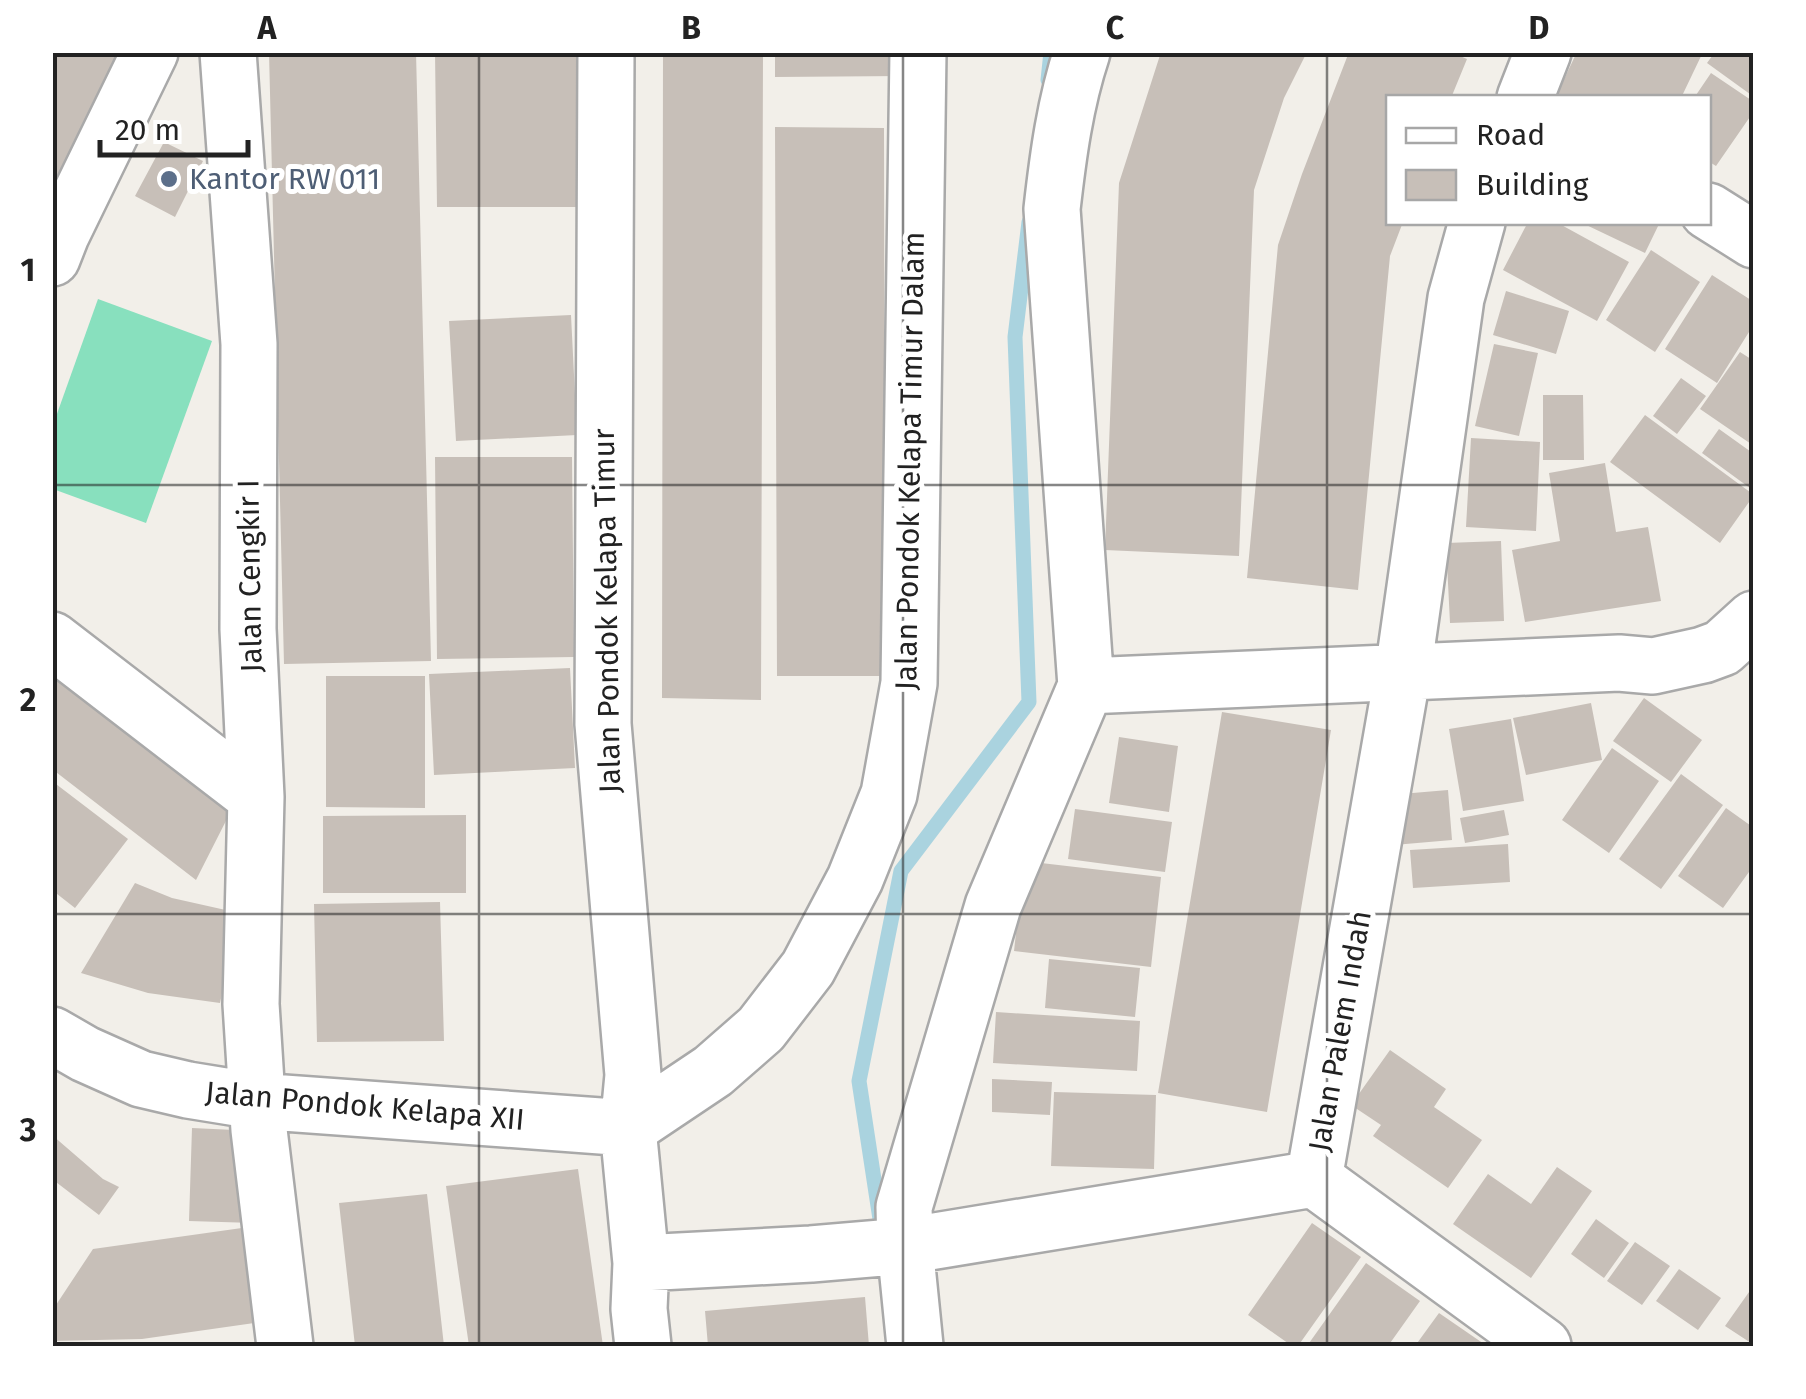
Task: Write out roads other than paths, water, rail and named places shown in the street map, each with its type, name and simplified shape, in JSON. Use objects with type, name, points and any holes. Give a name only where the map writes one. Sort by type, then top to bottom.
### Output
[{"type":"street","points":[[52,258],[150,52]]},
{"type":"street","name":"Jalan Cengkir I","points":[[228,52],[249,344],[248,628],[256,797],[251,1004],[256,1100],[285,1346]]},
{"type":"street","name":"Jalan Pondok Kelapa Timur","points":[[606,52],[603,724],[633,1075],[628,1128],[641,1262],[639,1310],[643,1346]]},
{"type":"street","name":"Jalan Pondok Kelapa Timur Dalam","points":[[628,1128],[713,1071],[773,1014],[808,968],[856,878],[889,794],[908,682],[918,52]]},
{"type":"street","points":[[915,1346],[899,1233],[994,906],[1086,686],[1052,209],[1059,147],[1082,52]]},
{"type":"street","points":[[1711,213],[1754,240]]},
{"type":"street","name":"Jalan Palem Indah","points":[[641,1262],[811,1254],[899,1233],[1314,1180],[1402,672],[1456,298],[1476,225]]},
{"type":"street","points":[[1086,686],[1620,663],[1653,666],[1722,648],[1754,619]]},
{"type":"street","points":[[52,640],[256,797]]},
{"type":"street","name":"Jalan Pondok Kelapa XII","points":[[52,1035],[140,1078],[188,1090],[256,1100],[628,1128]]},
{"type":"street","points":[[1314,1180],[1544,1346]]},
{"type":"waterway","points":[[1048,80],[1051,52]]},
{"type":"waterway","points":[[880,1219],[859,1081],[901,871],[1029,702],[1015,337],[1029,222]]},
{"type":"place","name":"Kantor RW 011","points":[[169,179]]}]
